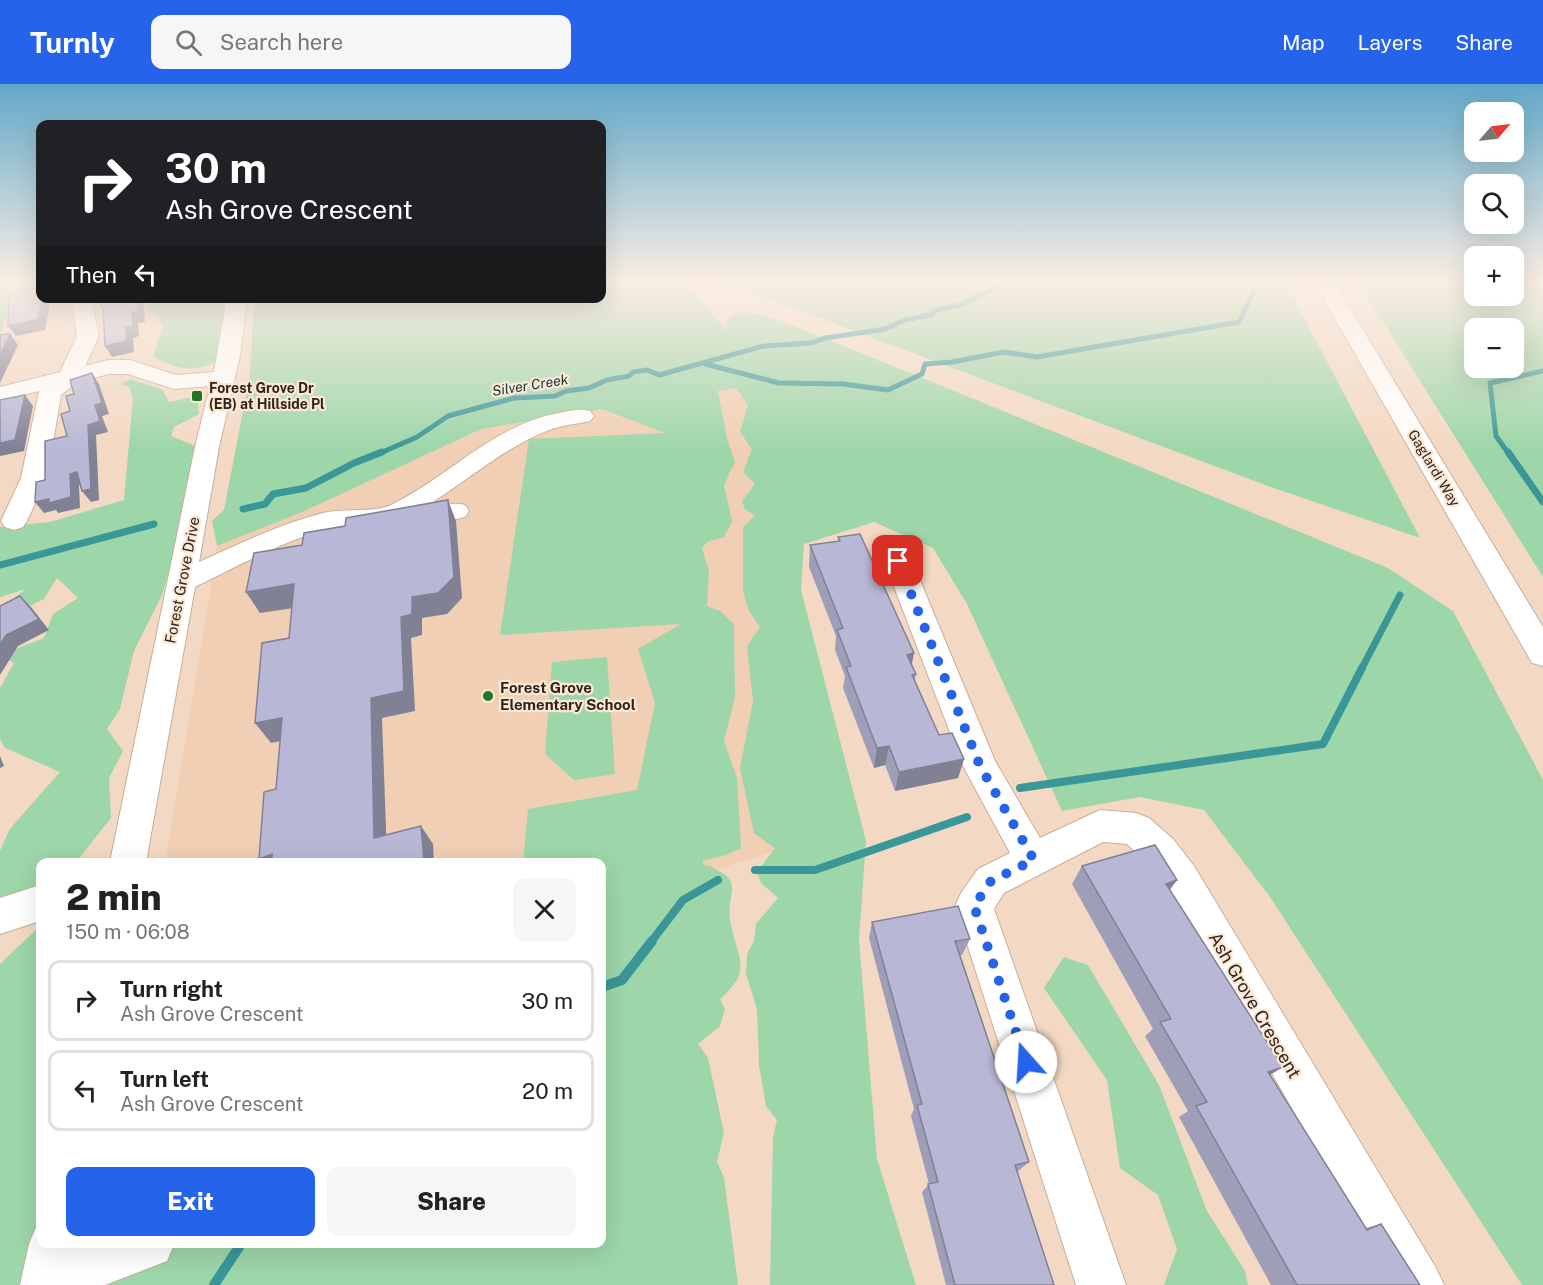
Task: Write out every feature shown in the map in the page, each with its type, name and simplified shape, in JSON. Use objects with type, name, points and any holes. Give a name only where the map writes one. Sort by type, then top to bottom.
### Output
[{"type":"main road","name":"Gaglardi Way","points":[[1359,338],[1533,620],[1543,654]]},
{"type":"street","points":[[14,521],[34,478],[50,393],[69,377],[87,338]]},
{"type":"street","name":"Forest Grove Drive","points":[[129,858],[207,447],[224,378],[230,338]]},
{"type":"street","points":[[9,387],[124,366],[140,369],[174,382],[224,378]]},
{"type":"street","points":[[182,581],[269,542],[326,521],[395,514],[486,453],[513,438],[544,423],[582,416]]},
{"type":"street","points":[[414,502],[438,514],[456,511]]},
{"type":"street","points":[[898,561],[980,766],[1034,860]]},
{"type":"street","name":"Ash Grove Crescent","points":[[1101,1285],[974,906],[991,881],[1100,826],[1136,829],[1160,851],[1181,878],[1419,1285]]},
{"type":"street","points":[[0,916],[36,904]]},
{"type":"street","points":[[47,1270],[134,1248]]},
{"type":"shaded area","name":"Forest Grove Elementary School","points":[[770,382],[790,846],[606,906],[606,858],[166,858],[217,546],[481,429]]},
{"type":"green space","points":[[159,338],[222,338],[216,362],[199,368],[177,367],[153,357]]},
{"type":"green space","points":[[252,338],[824,338],[1388,568],[1453,611],[1543,780],[1543,1285],[1522,1285],[1270,897],[1204,810],[1140,797],[1062,811],[967,604],[933,548],[874,522],[804,544],[801,590],[866,841],[859,939],[877,1159],[916,1285],[770,1285],[773,1137],[777,1120],[766,1106],[759,1065],[757,1009],[746,974],[747,954],[754,941],[756,924],[778,898],[761,883],[757,872],[775,848],[754,833],[740,768],[753,701],[747,646],[760,627],[749,611],[743,591],[743,527],[755,515],[745,510],[742,501],[755,484],[743,472],[752,449],[740,432],[748,405],[736,388],[718,391],[727,439],[735,462],[724,485],[732,521],[724,537],[707,542],[702,548],[709,571],[707,606],[720,611],[734,624],[735,697],[724,741],[737,778],[741,848],[726,855],[702,861],[703,864],[718,870],[731,882],[729,914],[739,956],[740,972],[737,980],[720,999],[725,1009],[720,1026],[698,1044],[708,1058],[724,1133],[717,1162],[724,1177],[738,1285],[92,1285],[101,1248],[606,1248],[606,858],[523,858],[528,809],[637,790],[655,703],[638,649],[681,624],[500,635],[529,439],[665,433],[602,409],[481,429],[300,513],[217,546],[212,521],[224,510],[250,374]]},
{"type":"green space","points":[[873,338],[1315,338],[1420,538],[1268,486]]},
{"type":"green space","points":[[1393,338],[1464,338],[1464,378],[1524,378],[1524,338],[1543,338],[1543,577]]},
{"type":"green space","points":[[131,379],[163,390],[169,402],[197,396],[199,414],[174,427],[171,436],[198,447],[195,476],[162,595],[134,651],[120,709],[107,729],[123,751],[109,778],[111,818],[79,858],[36,858],[36,897],[0,906],[0,851],[9,830],[60,772],[5,748],[0,739],[0,688],[14,663],[0,655],[44,638],[53,614],[78,598],[57,578],[44,599],[7,617],[2,607],[26,589],[0,597],[0,527],[50,522],[124,500],[133,398],[129,387],[121,384]]},
{"type":"green space","points":[[607,657],[615,774],[574,780],[545,754],[552,662]]},
{"type":"green space","points":[[36,930],[36,1248],[32,1285],[0,1285],[0,964]]},
{"type":"green space","points":[[1064,957],[1088,965],[1159,1085],[1207,1211],[1245,1271],[1248,1285],[1164,1285],[1177,1249],[1158,1195],[1120,1168],[1107,1080],[1044,988]]},
{"type":"building","points":[[0,338],[8,338],[0,355]]},
{"type":"building","points":[[105,338],[127,338],[127,341],[105,346]]},
{"type":"building","points":[[92,373],[102,403],[95,405],[100,421],[88,425],[91,489],[82,491],[77,472],[70,474],[71,497],[49,503],[49,499],[35,502],[36,482],[45,480],[45,441],[67,436],[61,414],[70,411],[66,396],[74,394],[70,380]]},
{"type":"building","points":[[25,395],[15,440],[0,443],[0,400]]},
{"type":"building","points":[[448,500],[454,577],[438,593],[412,597],[412,614],[401,617],[404,691],[371,698],[374,838],[421,826],[424,858],[272,858],[272,854],[259,858],[264,792],[276,789],[282,718],[255,723],[262,643],[289,638],[294,584],[246,592],[254,553],[302,545],[304,533],[345,526],[346,518]]},
{"type":"building","points":[[860,534],[914,653],[907,655],[916,674],[912,675],[939,735],[952,733],[964,759],[899,772],[889,746],[877,748],[846,667],[851,666],[837,630],[843,628],[810,545],[840,541],[838,537]]},
{"type":"building","points":[[20,596],[39,619],[6,635],[0,645],[0,606]]},
{"type":"building","points":[[1155,845],[1177,880],[1166,884],[1283,1067],[1268,1072],[1367,1230],[1381,1224],[1420,1285],[1297,1285],[1196,1106],[1207,1102],[1160,1022],[1171,1019],[1082,866]]},
{"type":"building","points":[[958,906],[970,939],[955,941],[1029,1162],[1015,1165],[1054,1285],[955,1285],[928,1184],[938,1182],[917,1105],[922,1104],[872,922]]},
{"type":"waterway","name":"Silver Creek","points":[[378,454],[417,437],[448,416],[514,398],[555,396],[566,391],[589,388],[607,380],[629,376],[633,372],[647,370],[659,375],[764,346],[810,343],[826,338]]},
{"type":"waterway","points":[[705,364],[779,383],[843,384],[888,390],[922,374],[925,364],[952,362],[1004,352],[1037,357],[1146,338]]},
{"type":"waterway","points":[[1509,454],[1496,436],[1490,383],[1543,371]]},
{"type":"waterway","name":"Silver Creek","points":[[243,509],[265,504],[273,494],[306,488],[354,463],[382,452]]},
{"type":"waterway","points":[[1508,452],[1543,502]]},
{"type":"waterway","name":"Silver Creek","points":[[0,565],[154,524]]},
{"type":"waterway","points":[[1361,670],[1400,595]]},
{"type":"waterway","points":[[1020,788],[1323,744],[1362,668]]},
{"type":"waterway","points":[[755,870],[815,870],[967,817]]},
{"type":"waterway","points":[[651,942],[683,900],[718,880]]},
{"type":"waterway","points":[[606,986],[622,980],[652,941]]},
{"type":"waterway","points":[[214,1285],[238,1248]]},
{"type":"place","name":"Forest Grove Dr (EB) at Hillside Pl","points":[[197,396]]},
{"type":"place","name":"Forest Grove Elementary School","points":[[488,696]]},
{"type":"route","points":[[898,561],[980,766],[1034,860],[991,881],[974,906],[1026,1062]]}]
